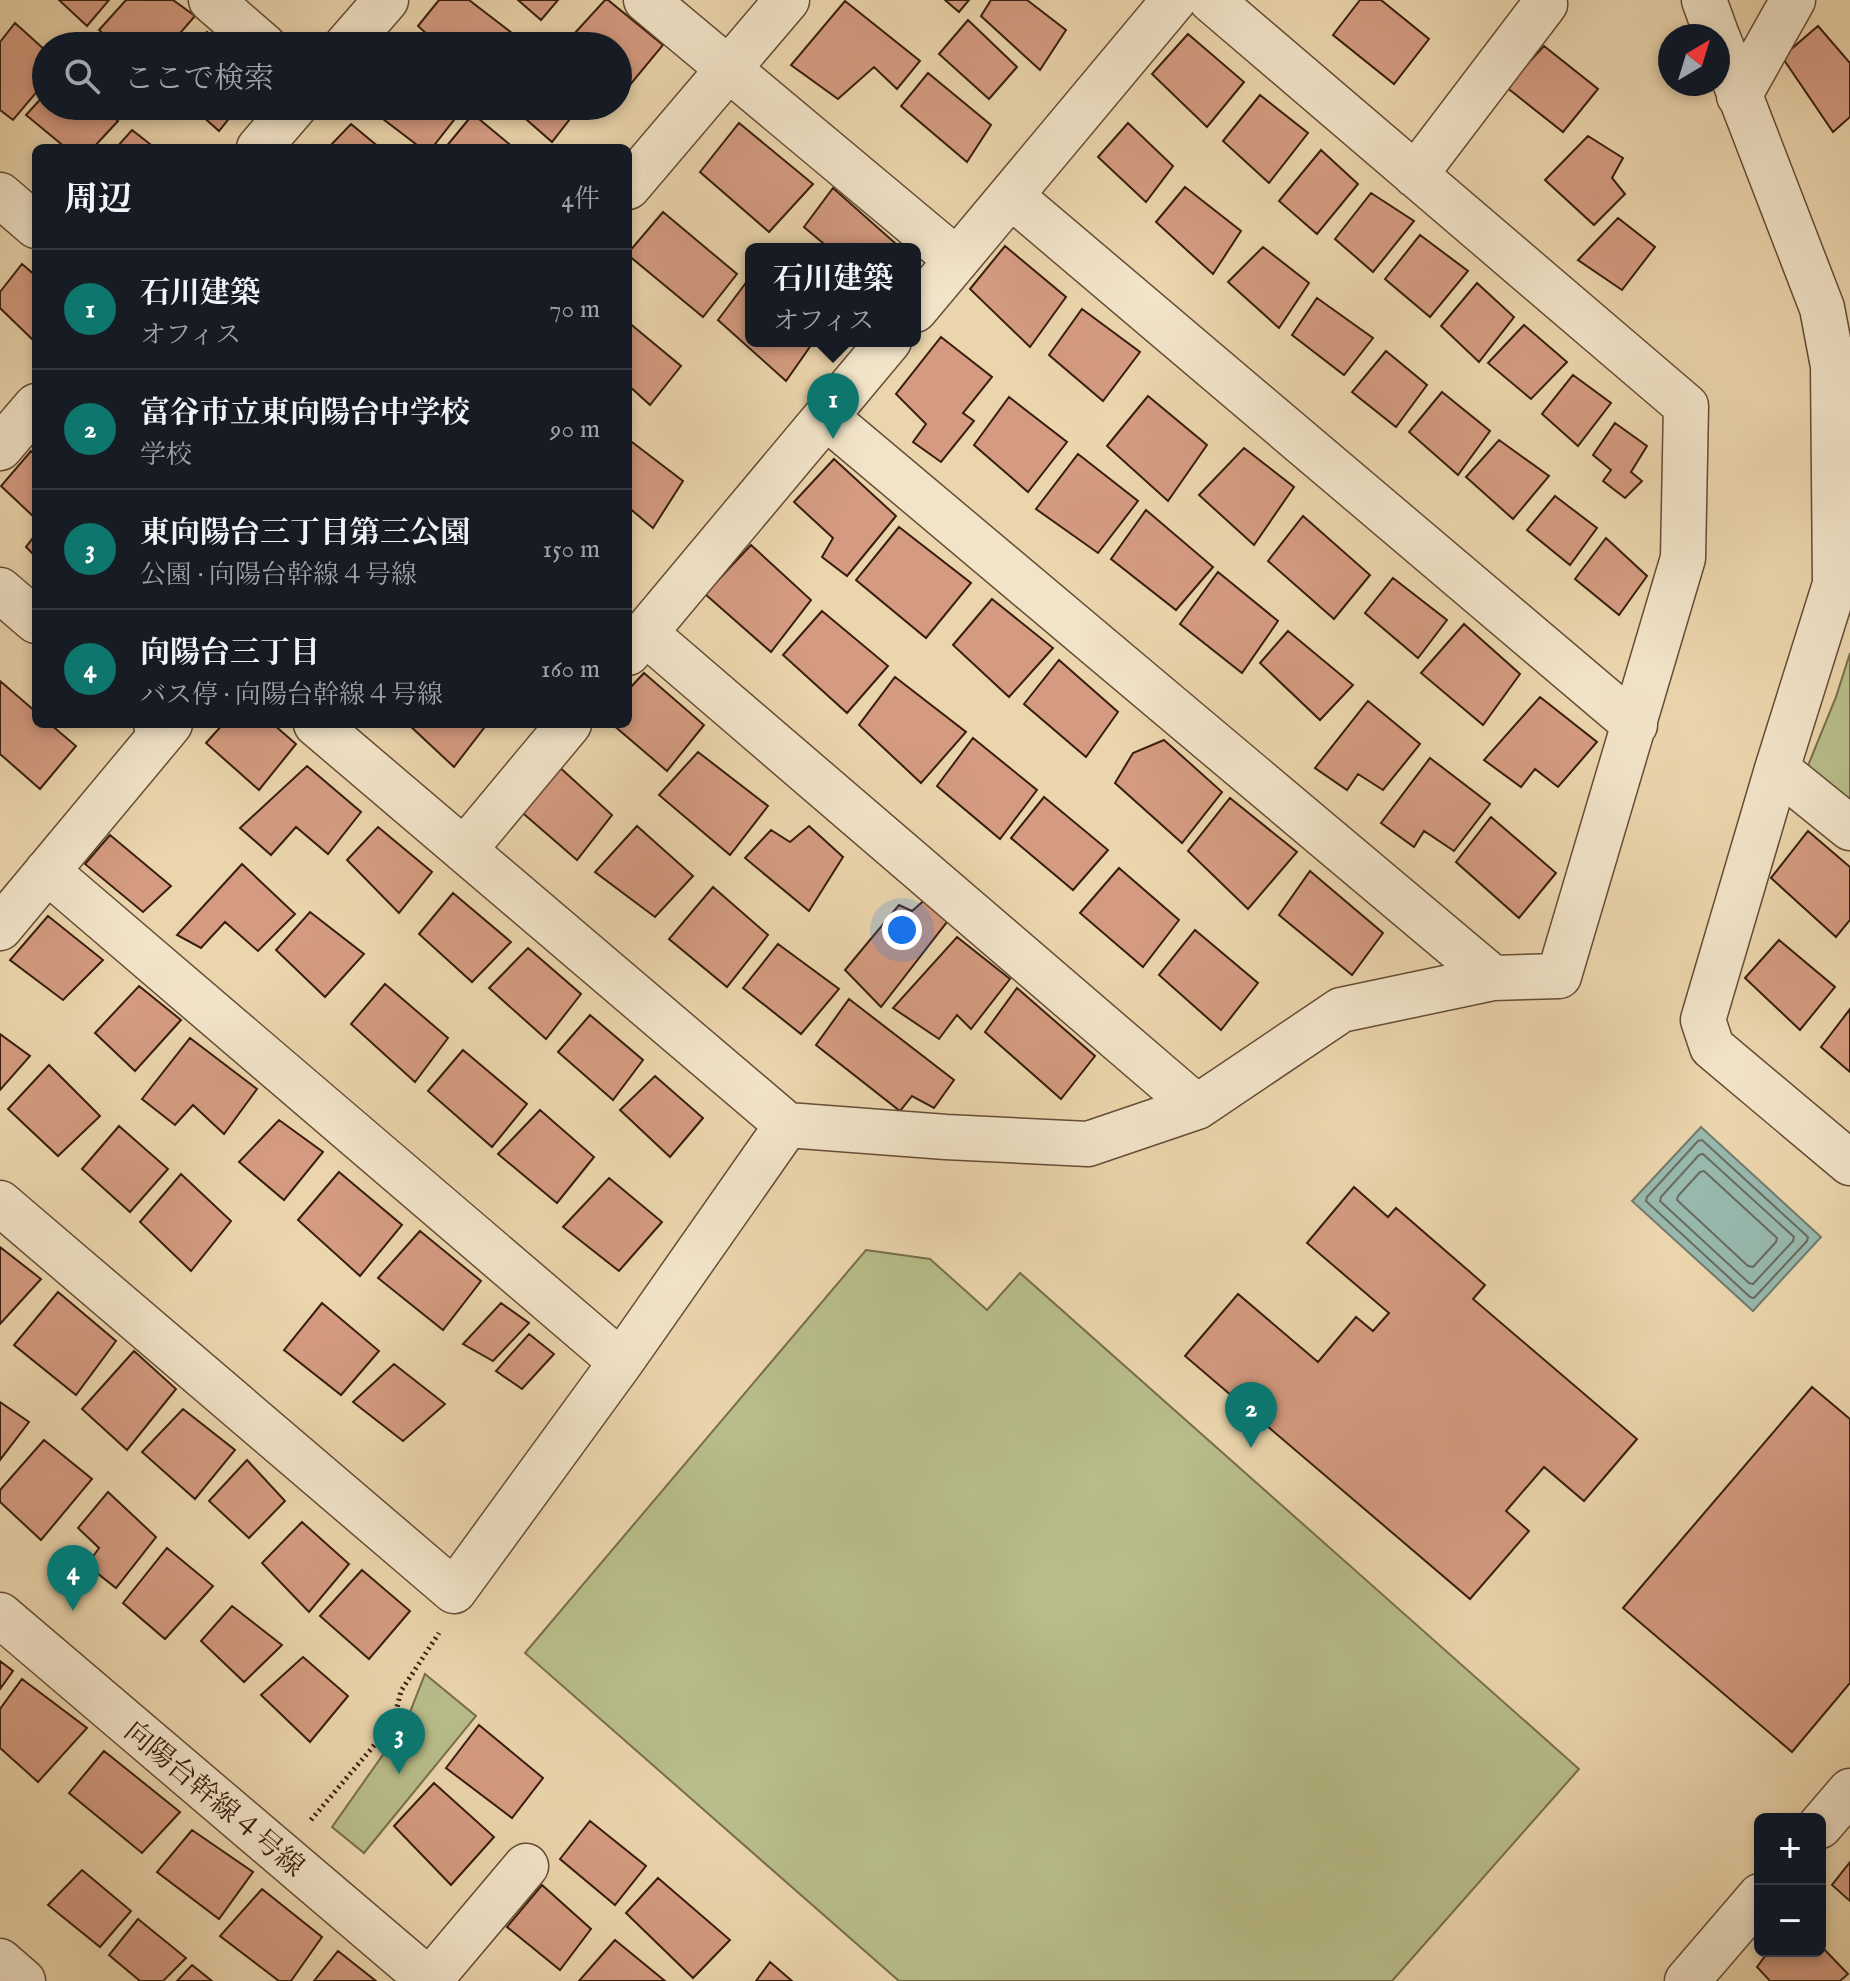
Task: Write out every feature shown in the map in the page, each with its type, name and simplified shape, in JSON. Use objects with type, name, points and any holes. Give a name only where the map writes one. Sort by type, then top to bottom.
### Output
[{"type":"street","points":[[211,0],[248,32]]},
{"type":"street","points":[[358,32],[386,0]]},
{"type":"street","points":[[646,0],[957,260]]},
{"type":"street","points":[[632,182],[787,0]]},
{"type":"street","points":[[921,303],[1174,0]]},
{"type":"street","points":[[321,728],[787,1125],[1088,1144],[1197,1107],[1341,1010],[1493,978],[1559,976],[1683,558],[1686,406],[1211,0]]},
{"type":"street","points":[[1415,175],[1545,4],[1544,0]]},
{"type":"street","points":[[1704,0],[1713,24]]},
{"type":"street","points":[[1739,96],[1793,0]]},
{"type":"street","points":[[1730,71],[1842,365],[1835,584],[1703,1020],[1712,1047],[1850,1163]]},
{"type":"street","points":[[262,144],[283,120]]},
{"type":"street","points":[[0,195],[32,223]]},
{"type":"street","points":[[1011,196],[1635,725]]},
{"type":"street","points":[[884,347],[637,643],[1197,1107]]},
{"type":"street","points":[[0,448],[32,411]]},
{"type":"street","points":[[826,417],[1493,978]]},
{"type":"street","points":[[0,590],[32,618]]},
{"type":"street","points":[[0,928],[161,728]]},
{"type":"street","points":[[464,850],[566,728]]},
{"type":"street","points":[[1777,769],[1850,828]]},
{"type":"street","points":[[47,871],[621,1362]]},
{"type":"street","points":[[0,1203],[454,1591],[621,1362],[787,1125]]},
{"type":"street","name":"向陽台幹線４号線","points":[[0,1615],[430,1981]]},
{"type":"street","points":[[1826,1819],[1850,1791]]},
{"type":"street","points":[[430,1981],[526,1866]]},
{"type":"street","points":[[1687,1981],[1754,1903]]},
{"type":"street","points":[[0,1961],[23,1981]]},
{"type":"path","points":[[311,1821],[393,1723],[401,1691],[448,1619],[454,1591]]},
{"type":"green space","points":[[1850,653],[1850,803],[1807,768]]},
{"type":"green space","points":[[866,1250],[930,1259],[987,1310],[1020,1273],[1579,1769],[1392,1981],[899,1981],[525,1653]]},
{"type":"green space","points":[[425,1674],[476,1716],[364,1853],[332,1827],[406,1722]]},
{"type":"water","points":[[1701,1127],[1821,1237],[1753,1311],[1632,1201]]},
{"type":"building","points":[[59,0],[109,0],[87,26]]},
{"type":"building","points":[[126,0],[173,0],[195,16],[181,32],[99,30]]},
{"type":"building","points":[[439,0],[469,0],[511,32],[425,32],[418,26]]},
{"type":"building","points":[[518,0],[558,0],[541,20]]},
{"type":"building","points":[[608,0],[663,45],[632,82],[632,32],[576,32]]},
{"type":"building","points":[[945,0],[969,0],[959,12]]},
{"type":"building","points":[[991,0],[1027,0],[1066,30],[1040,70],[981,16]]},
{"type":"building","points":[[1360,0],[1381,0],[1429,39],[1394,84],[1333,35]]},
{"type":"building","points":[[845,1],[920,61],[897,89],[874,67],[838,99],[791,65]]},
{"type":"building","points":[[968,20],[1017,67],[989,99],[939,54]]},
{"type":"building","points":[[15,23],[32,38],[32,98],[13,120],[0,110],[0,42]]},
{"type":"building","points":[[1818,26],[1850,63],[1850,117],[1833,132],[1782,57]]},
{"type":"building","points":[[1188,34],[1244,82],[1207,127],[1152,74]]},
{"type":"building","points":[[1544,46],[1598,89],[1563,132],[1506,87]]},
{"type":"building","points":[[928,73],[991,125],[967,162],[901,106]]},
{"type":"building","points":[[1260,95],[1308,133],[1269,183],[1223,141]]},
{"type":"building","points":[[32,120],[118,121],[97,144],[61,144]]},
{"type":"building","points":[[207,120],[228,120],[219,131]]},
{"type":"building","points":[[384,120],[454,120],[435,144],[416,144]]},
{"type":"building","points":[[468,120],[480,120],[509,144],[448,144]]},
{"type":"building","points":[[527,120],[569,120],[552,142]]},
{"type":"building","points":[[739,123],[813,184],[769,232],[700,172]]},
{"type":"building","points":[[1128,123],[1173,166],[1146,202],[1098,157]]},
{"type":"building","points":[[351,124],[375,144],[332,144]]},
{"type":"building","points":[[132,130],[150,144],[120,144]]},
{"type":"building","points":[[1588,136],[1623,158],[1612,178],[1625,194],[1594,225],[1545,180]]},
{"type":"building","points":[[1321,150],[1358,184],[1317,234],[1279,201]]},
{"type":"building","points":[[1185,187],[1241,231],[1213,274],[1156,222]]},
{"type":"building","points":[[833,188],[895,243],[823,243],[804,227]]},
{"type":"building","points":[[1371,193],[1414,221],[1373,272],[1335,239]]},
{"type":"building","points":[[663,212],[737,274],[703,317],[632,258],[632,248]]},
{"type":"building","points":[[1618,218],[1655,247],[1622,290],[1578,260]]},
{"type":"building","points":[[1420,235],[1468,271],[1430,317],[1385,279]]},
{"type":"building","points":[[1005,246],[1066,297],[1030,347],[970,289]]},
{"type":"building","points":[[1263,247],[1309,283],[1279,328],[1228,282]]},
{"type":"building","points":[[22,264],[32,273],[32,339],[0,308],[0,292]]},
{"type":"building","points":[[1477,283],[1514,317],[1479,362],[1441,326]]},
{"type":"building","points":[[745,284],[745,344],[718,320]]},
{"type":"building","points":[[1317,298],[1373,338],[1344,375],[1292,335]]},
{"type":"building","points":[[1082,309],[1140,352],[1103,401],[1049,355]]},
{"type":"building","points":[[632,325],[681,366],[650,405],[632,389]]},
{"type":"building","points":[[1524,325],[1567,362],[1531,399],[1488,363]]},
{"type":"building","points":[[941,337],[992,377],[963,413],[974,421],[941,462],[913,442],[926,424],[896,394]]},
{"type":"building","points":[[748,347],[810,347],[786,381]]},
{"type":"building","points":[[1386,351],[1427,385],[1396,427],[1352,392]]},
{"type":"building","points":[[1573,375],[1611,403],[1578,446],[1542,414]]},
{"type":"building","points":[[1442,392],[1490,431],[1458,475],[1409,432]]},
{"type":"building","points":[[1148,396],[1207,445],[1168,501],[1107,446]]},
{"type":"building","points":[[1009,397],[1067,442],[1028,492],[974,445]]},
{"type":"building","points":[[1615,423],[1647,446],[1631,472],[1642,481],[1625,498],[1603,481],[1611,470],[1593,455]]},
{"type":"building","points":[[1499,440],[1549,476],[1513,519],[1466,477]]},
{"type":"building","points":[[632,442],[683,481],[653,528],[632,510]]},
{"type":"building","points":[[1244,448],[1294,487],[1254,545],[1199,495]]},
{"type":"building","points":[[31,451],[32,452],[32,515],[1,486]]},
{"type":"building","points":[[1078,454],[1138,501],[1098,553],[1036,509]]},
{"type":"building","points":[[834,459],[896,516],[847,576],[822,557],[833,538],[794,502]]},
{"type":"building","points":[[1555,496],[1597,528],[1570,565],[1527,530]]},
{"type":"building","points":[[1146,510],[1213,567],[1176,610],[1111,559]]},
{"type":"building","points":[[1303,516],[1370,575],[1334,619],[1268,561]]},
{"type":"building","points":[[899,527],[971,583],[926,638],[856,580]]},
{"type":"building","points":[[1606,538],[1647,576],[1619,615],[1575,579]]},
{"type":"building","points":[[32,539],[32,553],[26,547]]},
{"type":"building","points":[[751,545],[811,600],[771,652],[705,594]]},
{"type":"building","points":[[1218,572],[1278,621],[1242,673],[1180,624]]},
{"type":"building","points":[[1393,578],[1447,620],[1418,658],[1365,613]]},
{"type":"building","points":[[992,599],[1053,648],[1009,697],[953,645]]},
{"type":"building","points":[[822,611],[888,666],[847,713],[783,655]]},
{"type":"building","points":[[1464,624],[1520,674],[1483,725],[1421,673]]},
{"type":"building","points":[[1288,631],[1353,685],[1320,720],[1260,663]]},
{"type":"building","points":[[1059,660],[1118,712],[1086,757],[1024,704]]},
{"type":"building","points":[[644,673],[704,725],[667,771],[617,728],[632,728],[632,686]]},
{"type":"building","points":[[895,677],[966,732],[921,783],[859,725]]},
{"type":"building","points":[[0,681],[32,709],[32,728],[55,728],[76,746],[40,789],[0,754]]},
{"type":"building","points":[[1540,697],[1597,742],[1558,787],[1535,769],[1521,787],[1484,760]]},
{"type":"building","points":[[1368,701],[1420,744],[1383,790],[1358,774],[1347,790],[1315,768]]},
{"type":"building","points":[[219,728],[278,728],[296,744],[259,790],[206,743]]},
{"type":"building","points":[[412,728],[484,728],[454,767]]},
{"type":"building","points":[[973,738],[1037,790],[1000,839],[937,786]]},
{"type":"building","points":[[1164,740],[1222,792],[1182,843],[1115,783],[1133,753]]},
{"type":"building","points":[[698,752],[768,806],[730,855],[659,795]]},
{"type":"building","points":[[1430,758],[1490,804],[1454,851],[1424,831],[1414,847],[1381,823]]},
{"type":"building","points":[[556,764],[612,815],[577,860],[518,809]]},
{"type":"building","points":[[307,766],[361,812],[328,854],[296,827],[271,855],[240,828]]},
{"type":"building","points":[[1044,797],[1108,850],[1073,890],[1011,838]]},
{"type":"building","points":[[1230,798],[1297,852],[1248,909],[1188,851]]},
{"type":"building","points":[[1491,817],[1556,873],[1519,918],[1456,862]]},
{"type":"building","points":[[637,826],[693,876],[655,917],[595,872]]},
{"type":"building","points":[[809,826],[843,857],[809,911],[745,858],[771,830],[790,842]]},
{"type":"building","points":[[378,827],[432,872],[399,913],[347,860]]},
{"type":"building","points":[[1808,831],[1850,867],[1850,920],[1836,937],[1771,878]]},
{"type":"building","points":[[110,835],[171,886],[143,912],[85,864]]},
{"type":"building","points":[[242,864],[295,914],[258,951],[225,922],[201,948],[177,935]]},
{"type":"building","points":[[1119,868],[1179,920],[1143,967],[1080,913]]},
{"type":"building","points":[[1310,871],[1383,933],[1352,975],[1279,915]]},
{"type":"building","points":[[713,887],[768,935],[727,987],[669,939]]},
{"type":"building","points":[[453,893],[511,942],[472,982],[419,934]]},
{"type":"building","points":[[928,897],[950,918],[881,1007],[845,970],[899,905],[912,911]]},
{"type":"building","points":[[310,912],[364,954],[325,997],[276,950]]},
{"type":"building","points":[[48,916],[103,960],[63,1000],[10,960]]},
{"type":"building","points":[[1195,930],[1258,983],[1221,1030],[1159,975]]},
{"type":"building","points":[[957,937],[1010,979],[971,1029],[957,1015],[939,1039],[893,1008]]},
{"type":"building","points":[[1779,940],[1835,987],[1800,1030],[1745,978]]},
{"type":"building","points":[[778,944],[839,989],[801,1034],[743,988]]},
{"type":"building","points":[[528,948],[581,994],[546,1039],[489,988]]},
{"type":"building","points":[[385,984],[448,1038],[415,1082],[351,1024]]},
{"type":"building","points":[[139,986],[181,1020],[135,1071],[95,1033]]},
{"type":"building","points":[[1017,988],[1095,1056],[1061,1099],[985,1032]]},
{"type":"building","points":[[849,999],[954,1080],[934,1108],[912,1096],[900,1111],[816,1045]]},
{"type":"building","points":[[1850,1009],[1850,1072],[1821,1047]]},
{"type":"building","points":[[590,1015],[643,1060],[613,1100],[558,1052]]},
{"type":"building","points":[[0,1034],[30,1056],[0,1090]]},
{"type":"building","points":[[190,1038],[257,1089],[224,1134],[193,1105],[175,1125],[142,1099]]},
{"type":"building","points":[[463,1050],[527,1104],[492,1147],[428,1091]]},
{"type":"building","points":[[49,1065],[100,1116],[58,1156],[8,1109]]},
{"type":"building","points":[[655,1076],[703,1118],[670,1157],[620,1110]]},
{"type":"building","points":[[540,1110],[594,1157],[557,1203],[498,1154]]},
{"type":"building","points":[[279,1120],[323,1152],[284,1200],[239,1162]]},
{"type":"building","points":[[119,1126],[168,1169],[130,1212],[82,1169]]},
{"type":"building","points":[[339,1172],[402,1225],[360,1276],[298,1220]]},
{"type":"building","points":[[181,1174],[231,1221],[191,1271],[140,1222]]},
{"type":"building","points":[[609,1178],[662,1222],[619,1271],[563,1227]]},
{"type":"building","points":[[1354,1187],[1388,1217],[1396,1208],[1485,1285],[1473,1299],[1637,1439],[1584,1501],[1544,1467],[1506,1511],[1529,1531],[1470,1599],[1185,1356],[1238,1294],[1318,1362],[1356,1317],[1373,1331],[1389,1313],[1307,1243]]},
{"type":"building","points":[[420,1231],[481,1281],[443,1330],[378,1278]]},
{"type":"building","points":[[0,1247],[41,1279],[0,1324]]},
{"type":"building","points":[[58,1292],[116,1341],[76,1395],[14,1345]]},
{"type":"building","points":[[322,1303],[379,1351],[341,1395],[284,1350]]},
{"type":"building","points":[[501,1303],[529,1323],[493,1361],[463,1344]]},
{"type":"building","points":[[529,1334],[554,1354],[522,1389],[496,1371]]},
{"type":"building","points":[[134,1351],[176,1389],[127,1450],[82,1409]]},
{"type":"building","points":[[394,1364],[445,1404],[403,1441],[353,1402]]},
{"type":"building","points":[[1812,1387],[1850,1419],[1850,1683],[1792,1752],[1623,1608]]},
{"type":"building","points":[[0,1402],[29,1422],[0,1460]]},
{"type":"building","points":[[183,1409],[235,1450],[195,1499],[142,1452]]},
{"type":"building","points":[[44,1440],[92,1479],[41,1540],[0,1502],[0,1490]]},
{"type":"building","points":[[247,1460],[285,1501],[249,1538],[209,1501]]},
{"type":"building","points":[[108,1492],[156,1537],[116,1588],[87,1565],[99,1548],[78,1528]]},
{"type":"building","points":[[302,1522],[349,1564],[309,1612],[262,1563]]},
{"type":"building","points":[[167,1548],[213,1586],[165,1639],[123,1603]]},
{"type":"building","points":[[362,1570],[410,1611],[369,1659],[320,1616]]},
{"type":"building","points":[[232,1606],[282,1645],[244,1682],[201,1641]]},
{"type":"building","points":[[303,1657],[348,1696],[310,1742],[261,1695]]},
{"type":"building","points":[[0,1661],[13,1671],[0,1689]]},
{"type":"building","points":[[22,1679],[87,1728],[38,1782],[0,1748],[0,1709]]},
{"type":"building","points":[[479,1725],[543,1778],[512,1818],[446,1768]]},
{"type":"building","points":[[104,1751],[180,1812],[142,1853],[69,1793]]},
{"type":"building","points":[[434,1783],[494,1837],[451,1885],[394,1826]]},
{"type":"building","points":[[590,1821],[646,1866],[615,1905],[560,1859]]},
{"type":"building","points":[[192,1830],[253,1872],[219,1919],[157,1872]]},
{"type":"building","points":[[1850,1862],[1850,1901],[1832,1885]]},
{"type":"building","points":[[82,1870],[131,1911],[100,1947],[48,1905]]},
{"type":"building","points":[[658,1878],[730,1940],[693,1978],[626,1913]]},
{"type":"building","points":[[542,1885],[591,1929],[560,1970],[507,1927]]},
{"type":"building","points":[[262,1889],[322,1937],[291,1981],[279,1981],[220,1936]]},
{"type":"building","points":[[138,1919],[186,1958],[163,1981],[140,1981],[109,1955]]},
{"type":"building","points":[[615,1940],[665,1981],[579,1981]]},
{"type":"building","points":[[338,1951],[376,1981],[314,1981]]},
{"type":"building","points":[[1826,1951],[1848,1974],[1840,1981],[1770,1981],[1757,1967],[1764,1957],[1826,1957]]},
{"type":"building","points":[[770,1962],[792,1981],[756,1981]]},
{"type":"building","points":[[192,1965],[212,1981],[177,1981]]},
{"type":"place","name":"石川建築","points":[[833,439]]},
{"type":"place","name":"富谷市立東向陽台中学校","points":[[1251,1448]]},
{"type":"place","name":"向陽台三丁目","points":[[73,1611]]},
{"type":"place","name":"東向陽台三丁目第三公園","points":[[399,1774]]}]
